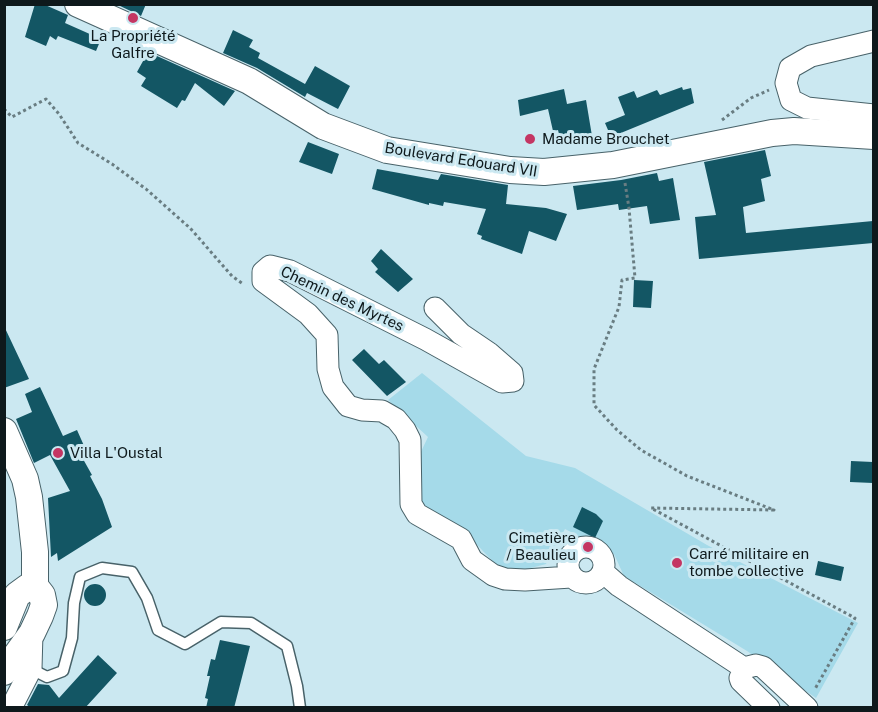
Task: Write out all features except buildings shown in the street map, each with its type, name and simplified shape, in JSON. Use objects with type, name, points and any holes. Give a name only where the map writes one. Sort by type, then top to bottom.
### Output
[{"type":"street","name":"Boulevard Edouard VII","points":[[78,4],[249,81],[323,126],[387,150],[510,170],[544,172],[621,163],[772,133],[794,131],[873,136]]},
{"type":"street","points":[[873,41],[810,57],[790,68],[786,83],[791,100],[807,108],[873,115]]},
{"type":"street","name":"Chemin des Myrtes","points":[[435,308],[461,334],[512,373],[513,381],[502,382],[425,339],[290,271],[270,266],[263,272],[263,281],[308,314],[327,335],[328,369],[333,387],[348,406],[362,410],[382,411],[396,419],[405,430],[410,440],[411,504],[417,514],[461,539],[472,560],[493,575],[505,579],[525,580],[571,577]]},
{"type":"street","points":[[4,431],[25,479],[34,542],[35,586],[42,595],[44,605],[32,633],[4,672]]},
{"type":"street","points":[[582,547],[594,549],[600,552],[604,559],[603,572],[595,582],[588,584],[576,581],[568,571],[568,560],[571,554],[582,547]]},
{"type":"street","points":[[603,572],[619,586],[744,668],[756,665],[763,667],[806,707]]},
{"type":"street","points":[[4,627],[17,595],[28,587],[35,586]]},
{"type":"street","points":[[10,708],[31,669],[32,633]]},
{"type":"street","points":[[744,668],[741,681],[769,708]]},
{"type":"lane","points":[[31,669],[47,677],[63,671],[72,638],[74,603],[80,577],[102,568],[132,572],[147,598],[158,630],[185,644],[221,622],[250,623],[287,646],[300,708]]},
{"type":"path","points":[[697,148],[715,125],[750,98],[786,83]]},
{"type":"path","points":[[4,109],[12,117],[46,99],[78,143],[146,189],[190,228],[232,276],[261,297],[271,288]]},
{"type":"path","points":[[621,163],[629,208],[636,278],[622,280],[619,307],[594,369],[594,405],[617,430],[641,450],[687,476],[774,510],[651,508],[855,618],[806,707]]},
{"type":"shaded area","points":[[422,373],[526,456],[575,468],[707,545],[858,623],[816,698],[747,651],[624,576],[614,554],[565,529],[546,564],[512,573],[501,570],[463,530],[430,512],[419,503],[418,458],[428,437],[388,400]]},
{"type":"place","name":"La Propriété Galfre","points":[[133,18]]},
{"type":"place","name":"Madame Brouchet","points":[[530,139]]},
{"type":"place","name":"Villa L'Oustal","points":[[58,453]]},
{"type":"place","name":"Cimetière / Beaulieu","points":[[588,547]]},
{"type":"place","name":"Carré militaire en tombe collective","points":[[677,563]]}]
